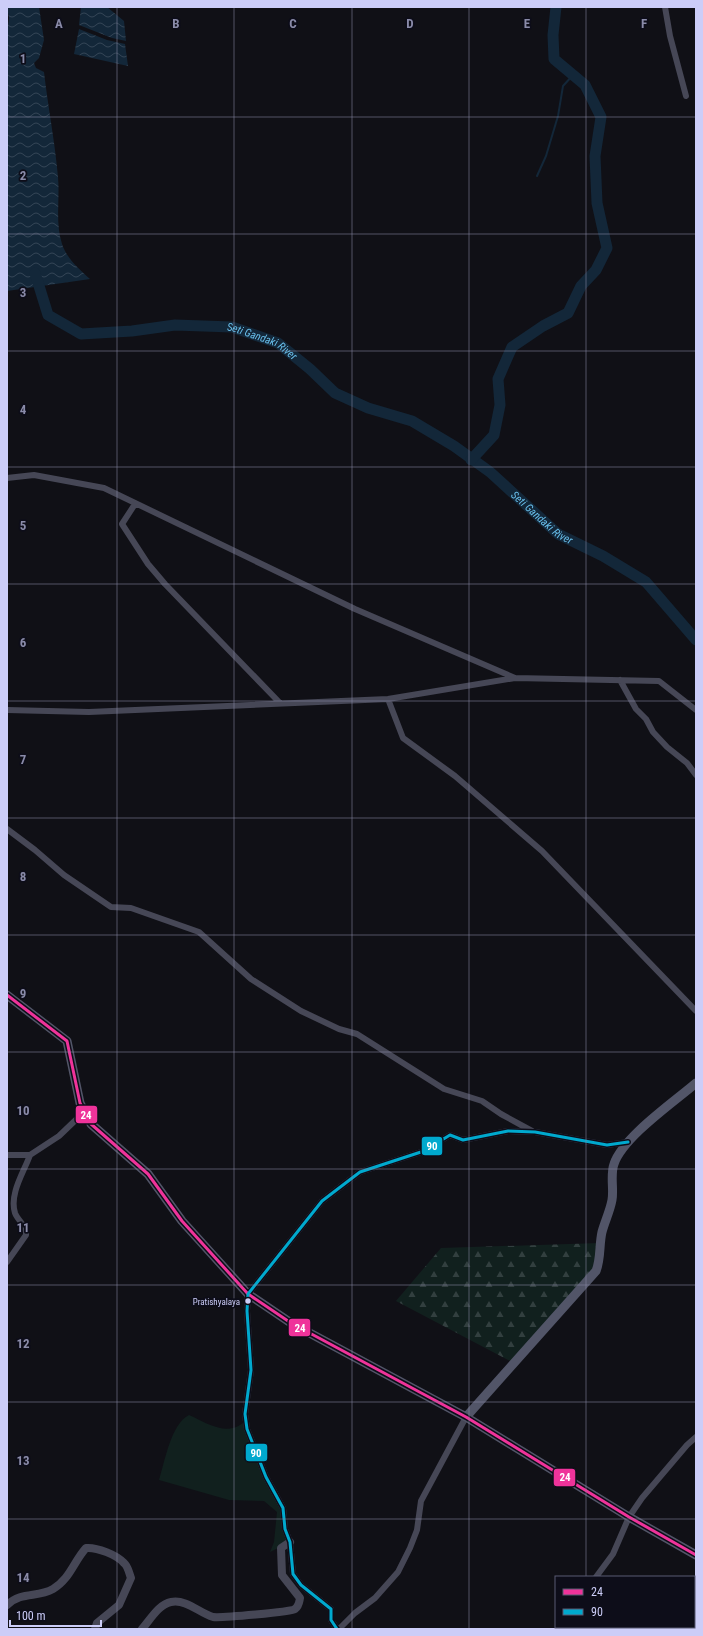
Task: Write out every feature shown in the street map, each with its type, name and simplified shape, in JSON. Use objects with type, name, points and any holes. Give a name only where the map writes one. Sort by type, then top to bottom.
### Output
[{"type":"main road","points":[[7,995],[67,1041],[84,1112],[94,1127],[134,1160],[148,1174],[182,1221],[248,1294],[291,1323],[466,1417],[628,1517],[696,1555]]},
{"type":"main road","points":[[466,1417],[596,1271],[599,1265],[602,1232],[612,1200],[614,1163],[628,1142],[696,1083]]},
{"type":"street","points":[[666,7],[670,36],[686,96]]},
{"type":"street","points":[[7,478],[34,475],[104,488],[355,609],[515,678]]},
{"type":"street","points":[[135,504],[122,524],[148,564],[165,584],[279,702]]},
{"type":"street","points":[[7,710],[89,712],[279,702],[388,699],[515,678],[659,681],[696,710]]},
{"type":"street","points":[[620,680],[636,709],[646,719],[657,737],[687,762],[696,775]]},
{"type":"street","points":[[388,699],[403,738],[455,776],[542,851],[617,931],[696,1011]]},
{"type":"street","points":[[7,829],[35,850],[64,876],[111,907],[131,908],[199,932],[251,980],[301,1011],[340,1029],[357,1034],[444,1089],[482,1101],[501,1114],[534,1132]]},
{"type":"street","points":[[7,1155],[30,1155],[59,1136],[84,1112]]},
{"type":"street","points":[[466,1417],[421,1501],[417,1530],[398,1572],[375,1598],[355,1613],[338,1629],[331,1620],[331,1609],[301,1585],[293,1574],[290,1542],[285,1529],[283,1508],[266,1477],[245,1421],[251,1370],[247,1311],[248,1294],[322,1201],[360,1172],[424,1151],[450,1135],[463,1140],[508,1131],[534,1132],[607,1145],[628,1142]]},
{"type":"street","points":[[7,1262],[26,1235],[26,1231],[15,1214],[14,1202],[18,1185],[30,1155]]},
{"type":"street","points":[[597,1576],[613,1554],[628,1517],[647,1492],[687,1445],[696,1437]]},
{"type":"street","points":[[142,1629],[163,1605],[171,1602],[180,1602],[212,1616],[224,1618],[268,1612],[290,1611],[296,1608],[299,1605],[300,1598],[282,1575],[280,1562],[281,1548],[290,1542]]},
{"type":"street","points":[[7,1605],[14,1598],[52,1590],[69,1575],[79,1555],[86,1548],[93,1547],[125,1563],[131,1578],[119,1605],[97,1623],[95,1629]]},
{"type":"green space","points":[[601,1243],[599,1265],[514,1363],[396,1301],[441,1248]]},
{"type":"green space","points":[[189,1415],[210,1425],[225,1429],[238,1426],[245,1421],[247,1429],[283,1508],[290,1542],[270,1552],[274,1542],[277,1512],[264,1501],[229,1500],[159,1480],[166,1453],[173,1435],[178,1426]]},
{"type":"water","points":[[7,7],[39,7],[44,40],[39,58],[34,63],[36,68],[44,72],[58,177],[58,219],[60,236],[64,249],[70,259],[90,279],[7,291],[7,34],[9,18]]},
{"type":"water","points":[[81,7],[107,7],[124,21],[126,41],[112,38],[79,25]]},
{"type":"water","points":[[79,29],[107,40],[125,44],[128,66],[74,54]]},
{"type":"waterway","points":[[471,460],[494,435],[500,405],[498,379],[512,347],[543,326],[568,313],[581,286],[596,270],[607,248],[597,203],[595,156],[601,117],[585,85],[554,59],[553,35],[556,7]]},
{"type":"waterway","points":[[537,176],[546,156],[558,116],[563,86],[573,75]]},
{"type":"waterway","name":"Seti Gandaki River","points":[[35,273],[48,315],[81,334],[132,331],[175,325],[232,327],[278,343],[310,369],[335,393],[368,408],[412,421],[454,446],[490,472],[558,534],[603,556],[646,582],[696,640]]},
{"type":"transit line","name":"24","points":[[7,995],[67,1041],[80,1103],[91,1124],[148,1174],[182,1221],[248,1294],[291,1323],[466,1417],[629,1517],[696,1555]]},
{"type":"transit line","name":"90","points":[[337,1629],[331,1620],[331,1609],[301,1585],[293,1574],[290,1542],[285,1529],[283,1508],[266,1477],[247,1429],[245,1414],[251,1370],[247,1311],[248,1294],[322,1201],[360,1172],[424,1151],[450,1135],[463,1140],[508,1131],[535,1132],[607,1145],[628,1142]]},
{"type":"place","name":"Pratishyalaya","points":[[248,1301]]}]
